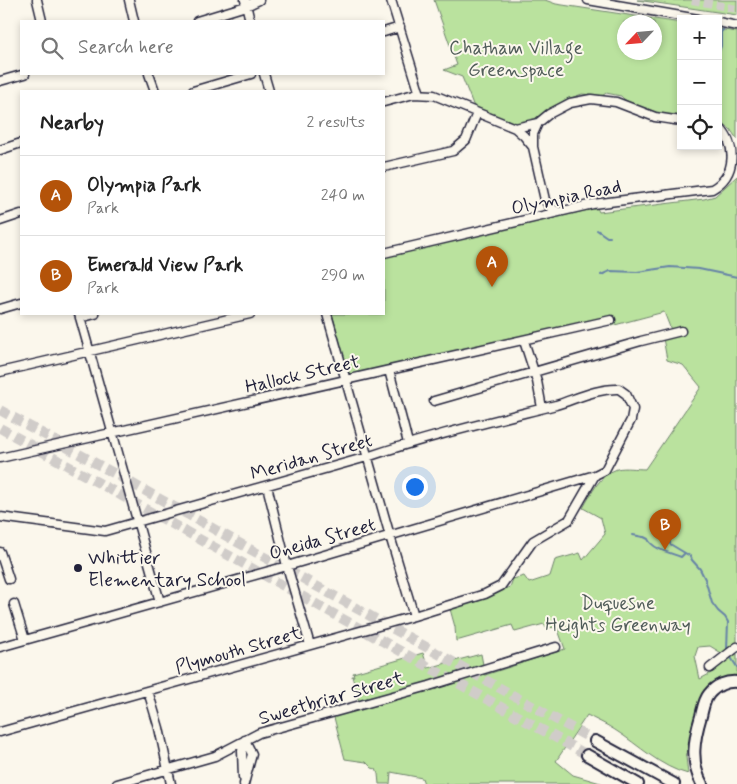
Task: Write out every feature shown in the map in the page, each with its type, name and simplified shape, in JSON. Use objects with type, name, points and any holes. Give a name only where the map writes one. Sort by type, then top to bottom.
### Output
[{"type":"highway","points":[[702,784],[696,767],[694,751],[696,734],[704,703],[709,694],[717,687],[726,683],[737,682]]},
{"type":"highway","points":[[595,741],[674,784]]},
{"type":"highway","points":[[587,755],[638,784]]},
{"type":"street","points":[[37,0],[42,20]]},
{"type":"street","points":[[129,0],[134,20]]},
{"type":"street","points":[[200,20],[259,0]]},
{"type":"street","points":[[391,0],[420,94]]},
{"type":"street","points":[[588,0],[677,15]]},
{"type":"street","points":[[246,3],[250,20]]},
{"type":"street","points":[[722,23],[737,26]]},
{"type":"street","points":[[385,32],[400,27]]},
{"type":"street","points":[[0,81],[21,75]]},
{"type":"street","points":[[150,75],[155,90]]},
{"type":"street","points":[[196,90],[248,75]]},
{"type":"street","points":[[264,75],[268,90]]},
{"type":"street","points":[[385,102],[409,95],[438,96],[515,128],[533,147]]},
{"type":"street","points":[[515,128],[538,123],[549,114],[570,103],[591,100],[616,102],[655,117],[677,120]]},
{"type":"street","points":[[385,168],[453,151],[466,140],[477,113]]},
{"type":"street","points":[[538,123],[534,134],[533,147],[545,200],[550,207],[558,212]]},
{"type":"street","points":[[722,130],[730,137],[736,154]]},
{"type":"street","points":[[0,150],[20,143]]},
{"type":"street","name":"Olympia Road","points":[[385,254],[592,204],[712,189],[730,175],[736,161],[736,154]]},
{"type":"street","points":[[536,217],[542,209],[545,200]]},
{"type":"street","points":[[0,221],[20,214]]},
{"type":"street","points":[[0,309],[20,303]]},
{"type":"street","points":[[0,372],[246,315]]},
{"type":"street","points":[[327,315],[414,616]]},
{"type":"street","points":[[80,316],[160,602]]},
{"type":"street","name":"Hallock Street","points":[[0,458],[611,320]]},
{"type":"street","points":[[434,401],[680,331]]},
{"type":"street","points":[[524,341],[542,408]]},
{"type":"street","points":[[388,370],[408,443]]},
{"type":"street","name":"Meridan Street","points":[[0,517],[104,531],[368,457],[408,443],[542,408],[583,395],[614,388],[626,394]]},
{"type":"street","name":"Plymouth Street","points":[[0,732],[414,616],[485,594],[501,586],[533,541],[569,520],[595,475],[605,470],[630,420],[633,409],[626,394]]},
{"type":"street","name":"Oneida Street","points":[[0,647],[287,566],[595,475]]},
{"type":"street","points":[[267,486],[287,566],[310,645]]},
{"type":"street","points":[[1,557],[9,579]]},
{"type":"street","points":[[14,604],[24,640]]},
{"type":"street","name":"Sweetbriar Street","points":[[117,784],[215,756],[259,733],[429,686],[556,647]]},
{"type":"street","points":[[710,668],[737,648]]},
{"type":"street","points":[[148,691],[159,728],[171,784]]},
{"type":"street","points":[[244,784],[242,752],[245,740]]},
{"type":"green space","name":"Chatham Village Greenspace","points":[[434,0],[545,0],[556,4],[628,15],[617,15],[617,60],[662,60],[662,20],[677,22],[677,117],[648,110],[625,100],[621,96],[606,93],[602,96],[582,94],[563,101],[563,103],[537,119],[521,123],[513,122],[474,107],[462,77],[444,70],[457,65]]},
{"type":"green space","points":[[637,0],[737,0],[737,15]]},
{"type":"green space","points":[[722,30],[737,32],[737,139],[730,129],[722,124]]},
{"type":"green space","name":"Duquesne Heights Greenway","points":[[737,176],[737,643],[723,654],[710,646],[698,647],[695,656],[700,679],[713,672],[734,654],[737,654],[737,676],[719,678],[710,684],[702,695],[686,757],[688,774],[659,761],[615,730],[587,715],[556,761],[573,775],[604,784],[424,784],[422,778],[391,772],[390,784],[379,784],[376,769],[366,762],[345,759],[332,710],[359,702],[352,676],[354,676],[353,673],[423,653],[428,668],[481,654],[485,675],[565,649],[557,627],[546,628],[544,624],[515,632],[512,625],[456,641],[455,627],[450,609],[510,587],[513,579],[524,576],[529,583],[550,576],[555,560],[580,553],[583,560],[605,534],[601,518],[583,508],[597,485],[605,476],[617,469],[645,469],[701,387],[683,365],[667,360],[663,338],[673,335],[664,312],[611,326],[608,318],[349,375],[332,315],[385,315],[385,257],[597,208],[599,212],[715,196]]},
{"type":"waterway","points":[[597,230],[610,237]]},
{"type":"waterway","points":[[601,275],[610,271],[637,272],[670,267],[699,269],[737,277]]},
{"type":"waterway","points":[[657,521],[668,531],[670,544],[690,556],[700,569],[712,603],[728,622],[727,649]]},
{"type":"waterway","points":[[633,535],[643,537]]},
{"type":"waterway","points":[[644,537],[662,550],[681,557],[684,554]]},
{"type":"waterway","points":[[730,656],[737,667]]},
{"type":"tunnel","points":[[692,0],[737,9]]},
{"type":"tunnel","points":[[0,410],[595,741]]},
{"type":"tunnel","points":[[0,428],[587,755]]},
{"type":"place","name":"Olympia Park","points":[[492,287]]},
{"type":"place","name":"Emerald View Park","points":[[665,550]]},
{"type":"place","name":"Whittier Elementary School","points":[[78,568]]}]
